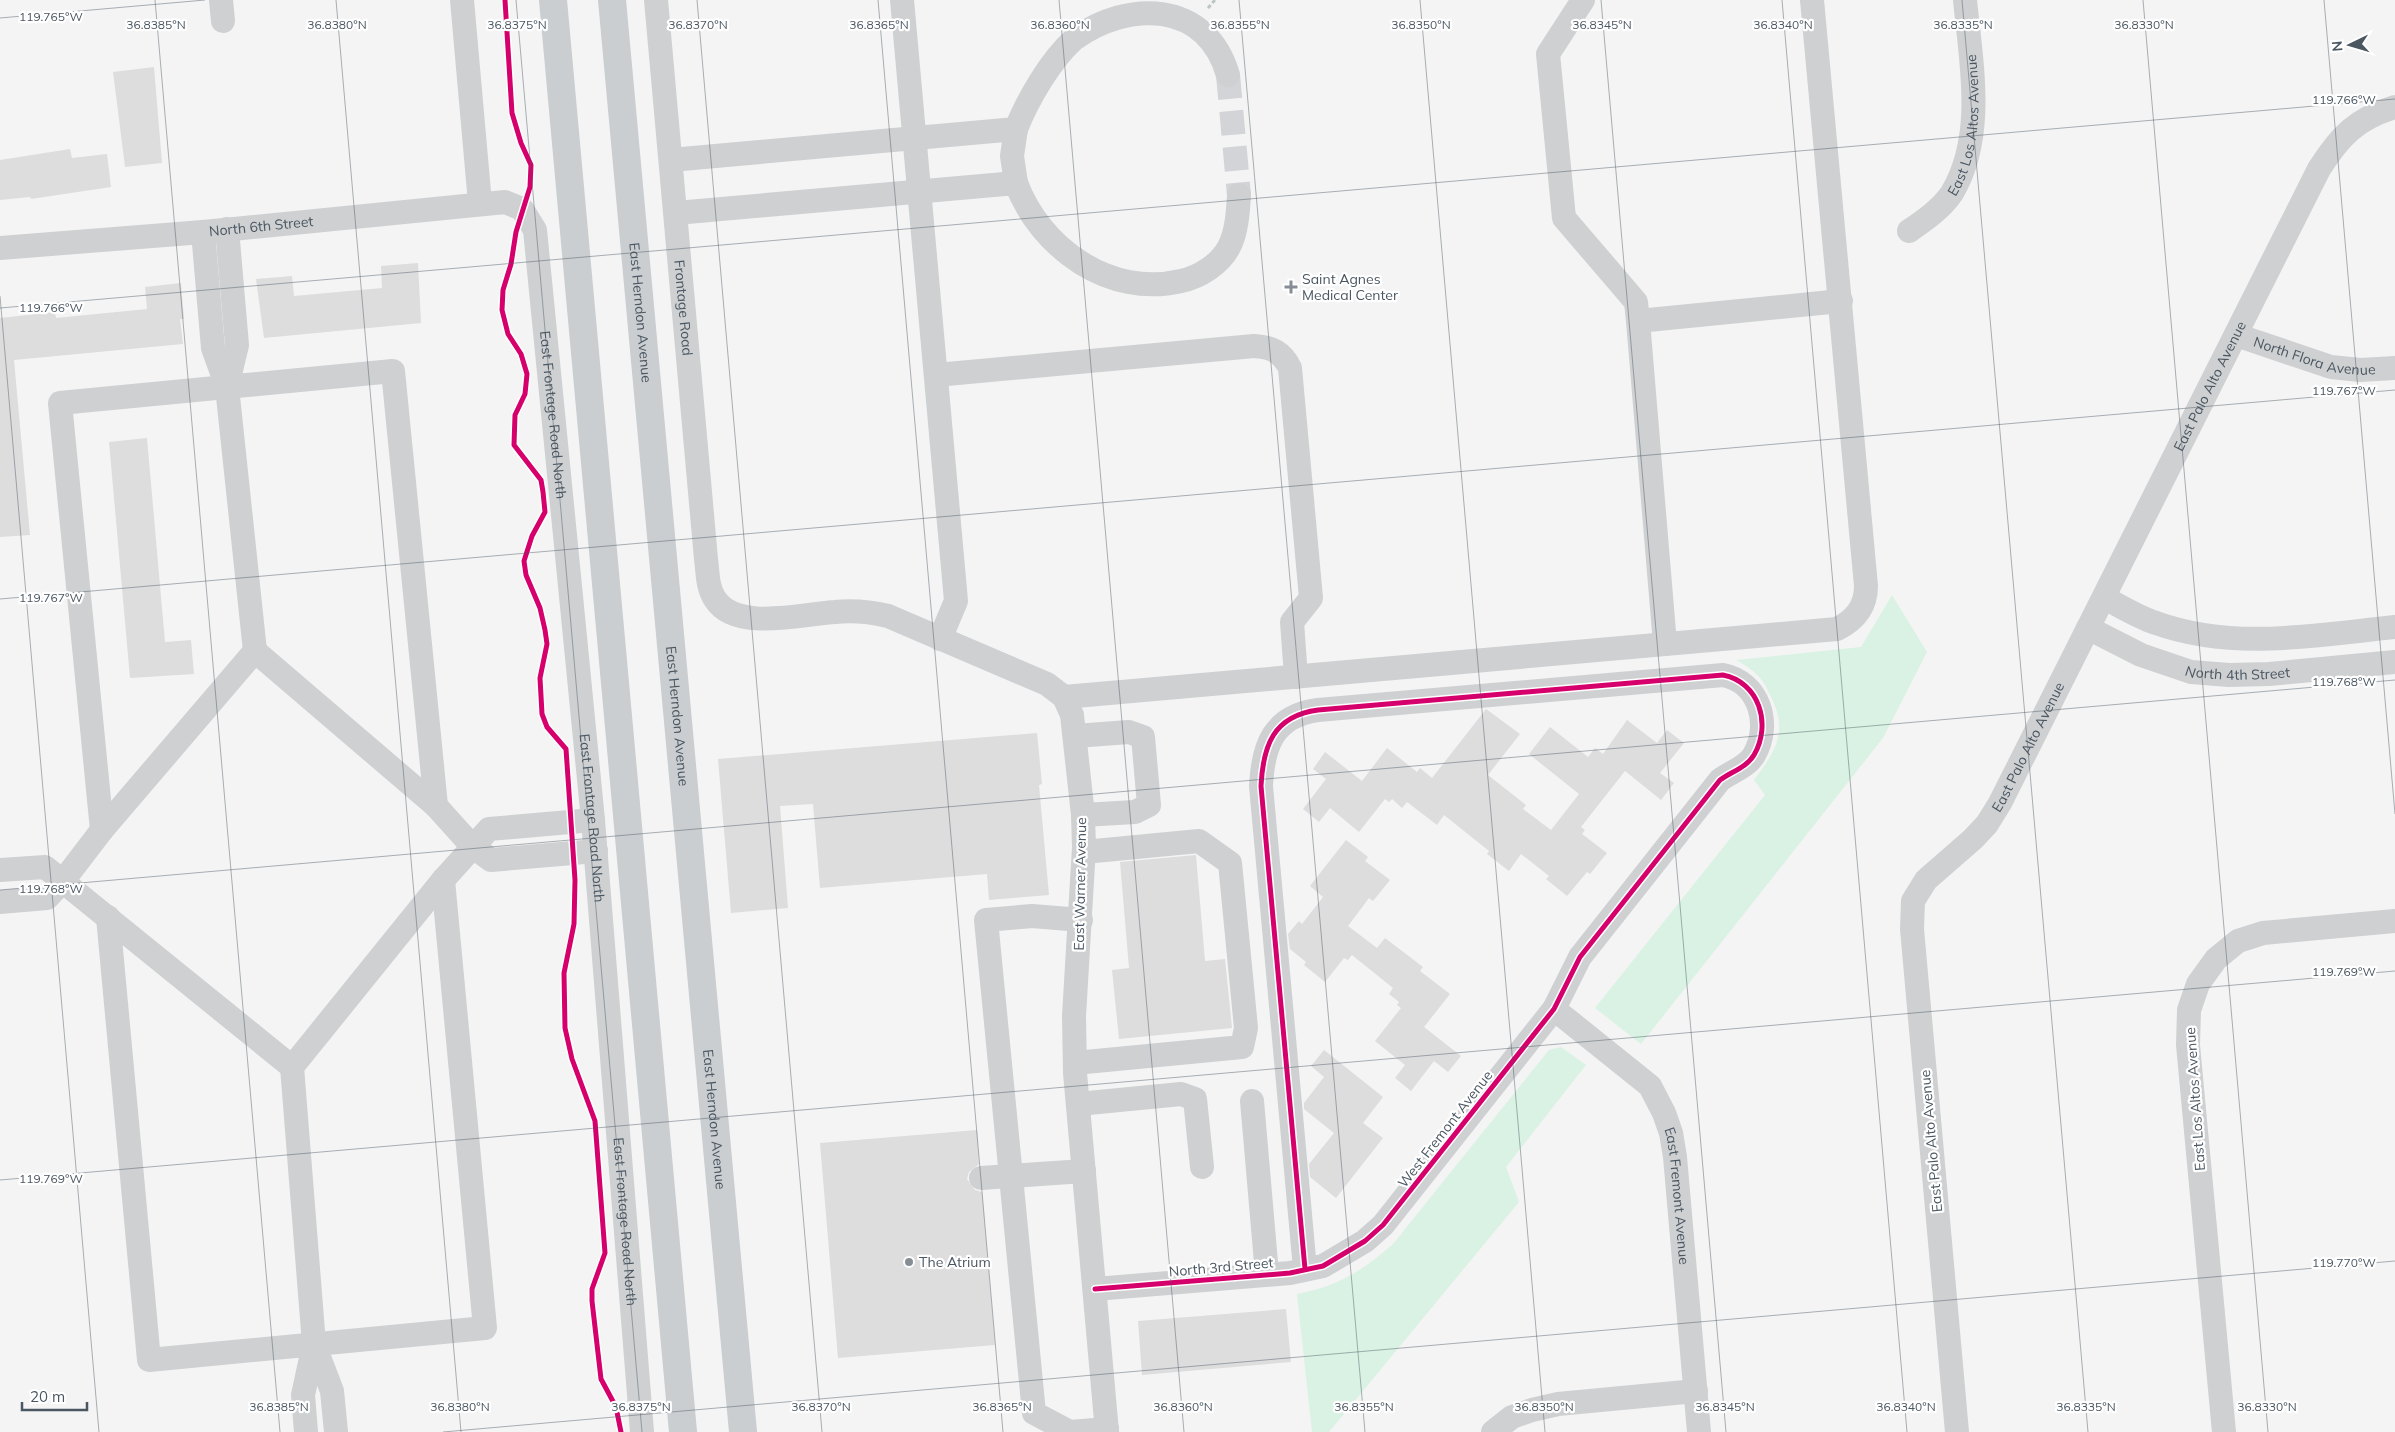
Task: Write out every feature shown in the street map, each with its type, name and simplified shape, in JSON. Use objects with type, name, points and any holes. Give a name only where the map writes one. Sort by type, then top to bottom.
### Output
[{"type":"main road","points":[[553,0],[683,1432]]},
{"type":"main road","name":"East Herndon Avenue","points":[[612,0],[744,1432]]},
{"type":"street","points":[[462,0],[480,203]]},
{"type":"street","name":"Frontage Road","points":[[656,0],[709,589],[716,601],[726,610],[741,617],[765,618],[836,612],[874,613],[888,616],[940,639]]},
{"type":"street","points":[[902,0],[916,138],[956,601],[940,639],[1047,684],[1064,697],[1837,629],[1847,624],[1862,608],[1866,598],[1866,586],[1812,0]]},
{"type":"street","points":[[1583,0],[1548,54],[1564,218],[1636,302],[1665,644]]},
{"type":"street","name":"East Los Altos Avenue","points":[[1909,231],[1935,212],[1952,193],[1966,161],[1972,128],[1973,83],[1965,0]]},
{"type":"street","points":[[1228,75],[1223,59],[1215,45],[1203,30],[1188,19],[1156,9],[1126,11],[1090,27],[1066,47],[1026,104],[1016,129],[1012,156],[1016,183],[1022,198],[1041,229],[1069,254],[1098,273],[1112,278],[1149,284],[1170,284],[1192,279],[1221,258],[1230,246],[1235,229],[1239,195]]},
{"type":"street","name":"East Palo Alto Avenue","points":[[1957,1432],[1912,929],[1913,902],[1926,880],[1973,839],[1987,824],[2000,803],[2105,598],[2319,169],[2336,143],[2356,124],[2384,110]]},
{"type":"street","points":[[671,160],[1016,129]]},
{"type":"street","points":[[676,213],[1016,183]]},
{"type":"street","name":"North 6th Street","points":[[0,248],[203,232],[480,203],[506,202],[522,208]]},
{"type":"street","name":"East Frontage Road North","points":[[522,208],[535,230],[593,820],[642,1432]]},
{"type":"street","points":[[227,229],[237,345],[227,387]]},
{"type":"street","points":[[203,232],[213,348],[227,387],[255,650],[436,806],[472,846],[491,860],[596,851]]},
{"type":"street","points":[[1638,321],[1841,301]]},
{"type":"street","name":"North Flora Avenue","points":[[2236,335],[2331,367],[2360,370],[2395,368]]},
{"type":"street","points":[[936,375],[1235,347],[1264,347],[1275,350],[1284,356],[1290,368],[1311,598],[1292,622],[1296,676]]},
{"type":"street","points":[[102,830],[60,403],[393,370],[436,806]]},
{"type":"street","points":[[2105,598],[2156,623],[2184,632],[2228,640],[2265,641],[2395,627]]},
{"type":"street","name":"North 4th Street","points":[[2088,628],[2141,656],[2191,672],[2229,675],[2269,674],[2395,662]]},
{"type":"street","points":[[0,902],[47,898],[63,881],[102,830],[255,650]]},
{"type":"street","name":"West Fremont Avenue","points":[[1305,1269],[1261,786],[1262,761],[1268,744],[1277,729],[1292,717],[1318,710],[1723,675],[1736,678],[1752,692],[1762,711],[1763,732],[1754,756],[1742,768],[1720,780],[1580,956],[1554,1009],[1383,1225],[1345,1254]]},
{"type":"street","name":"East Warner Avenue","points":[[1064,697],[1072,715],[1082,815],[1084,852],[1074,1016],[1075,1063],[1107,1431]]},
{"type":"street","points":[[1075,736],[1129,732],[1143,737],[1149,805],[1135,812],[1082,815]]},
{"type":"street","points":[[336,1432],[332,1391],[314,1344],[292,1068],[443,880],[489,829],[593,820]]},
{"type":"street","points":[[1075,1063],[1242,1046],[1246,1028],[1230,863],[1199,841],[1084,852]]},
{"type":"street","points":[[0,870],[44,866],[292,1068]]},
{"type":"street","points":[[108,917],[149,1360],[485,1328],[443,880]]},
{"type":"street","points":[[1081,920],[1032,916],[986,920],[1034,1412],[1070,1432],[1107,1431]]},
{"type":"street","name":"East Los Altos Avenue","points":[[2224,1432],[2188,1045],[2189,1010],[2198,984],[2216,959],[2238,941],[2263,932],[2395,921]]},
{"type":"street","name":"East Fremont Avenue","points":[[1554,1009],[1650,1086],[1664,1113],[1671,1133],[1675,1158],[1699,1432]]},
{"type":"street","points":[[1078,1104],[1181,1094],[1195,1098],[1202,1166]]},
{"type":"street","points":[[1252,1101],[1267,1274]]},
{"type":"street","points":[[981,1178],[1084,1171]]},
{"type":"street","name":"North 3rd Street","points":[[1095,1289],[1305,1269],[1323,1266],[1345,1254]]},
{"type":"street","points":[[306,1432],[303,1395],[314,1344]]},
{"type":"street","points":[[1493,1432],[1512,1418],[1532,1410],[1558,1404],[1696,1391]]},
{"type":"path","points":[[1208,8],[1215,0]]},
{"type":"green space","points":[[1892,595],[1927,652],[1883,738],[1641,1044],[1595,1008],[1765,795],[1754,780],[1768,760],[1777,742],[1779,722],[1777,711],[1762,680],[1749,668],[1736,660],[1861,647]]},
{"type":"green space","points":[[1561,1047],[1586,1065],[1506,1167],[1519,1202],[1329,1432],[1312,1432],[1297,1294],[1338,1282],[1360,1270],[1393,1244],[1549,1050]]},
{"type":"building","points":[[154,67],[162,163],[125,167],[113,72]]},
{"type":"building","points":[[70,149],[72,158],[107,154],[111,187],[31,199],[30,197],[0,200],[0,160]]},
{"type":"building","points":[[418,263],[421,323],[264,338],[256,279],[292,276],[294,296],[382,288],[381,266]]},
{"type":"building","points":[[181,283],[184,319],[180,319],[183,344],[14,360],[30,535],[0,537],[0,318],[55,312],[56,318],[147,309],[145,287]]},
{"type":"building","points":[[147,438],[165,642],[191,640],[194,674],[130,678],[109,442]]},
{"type":"building","points":[[1486,709],[1520,734],[1488,775],[1526,805],[1523,809],[1551,830],[1579,794],[1529,754],[1550,727],[1588,757],[1595,748],[1603,754],[1627,720],[1657,743],[1667,730],[1684,743],[1660,773],[1674,783],[1661,800],[1625,771],[1581,827],[1585,830],[1582,834],[1607,853],[1590,874],[1587,872],[1567,896],[1546,879],[1549,876],[1521,854],[1509,871],[1487,854],[1489,851],[1444,815],[1437,825],[1407,802],[1402,808],[1392,799],[1389,802],[1385,799],[1359,832],[1330,808],[1319,822],[1303,809],[1326,779],[1313,769],[1325,752],[1362,781],[1387,748],[1417,772],[1420,768],[1432,778]]},
{"type":"building","points":[[1037,733],[1042,784],[1039,785],[1049,895],[989,900],[987,874],[820,888],[813,804],[780,806],[788,908],[731,913],[718,759]]},
{"type":"building","points":[[1346,840],[1368,857],[1365,861],[1390,880],[1373,901],[1369,898],[1348,926],[1377,948],[1385,938],[1423,967],[1420,971],[1450,994],[1424,1027],[1461,1056],[1448,1072],[1434,1061],[1411,1091],[1395,1078],[1405,1065],[1375,1041],[1401,1008],[1397,1005],[1399,1002],[1389,994],[1393,988],[1352,955],[1348,960],[1344,958],[1325,982],[1304,965],[1306,962],[1290,949],[1288,934],[1299,921],[1302,924],[1323,897],[1310,886]]},
{"type":"building","points":[[1196,855],[1205,961],[1225,959],[1232,1028],[1119,1039],[1112,970],[1129,968],[1120,862]]},
{"type":"building","points":[[1324,1050],[1383,1097],[1363,1123],[1383,1138],[1336,1198],[1310,1177],[1309,1164],[1334,1133],[1304,1109],[1304,1103],[1324,1077],[1311,1066]]},
{"type":"building","name":"The Atrium","points":[[977,1130],[979,1164],[969,1172],[967,1179],[975,1190],[982,1192],[995,1345],[838,1358],[820,1143]]},
{"type":"building","points":[[1286,1309],[1291,1362],[1142,1375],[1138,1321]]},
{"type":"tunnel","points":[[1228,75],[1239,195]]},
{"type":"cycle path","points":[[505,0],[512,113],[521,143],[531,165],[530,187],[516,232],[511,264],[503,290],[502,310],[508,334],[521,354],[527,374],[525,394],[515,415],[514,445],[541,480],[543,492],[545,512],[532,536],[524,561],[526,575],[540,608],[547,644],[540,678],[542,714],[547,727],[566,749],[575,880],[574,924],[564,973],[565,1028],[572,1059],[595,1121],[605,1253],[592,1289],[592,1301],[601,1379],[616,1407],[621,1432]]},
{"type":"cycle path","points":[[1095,1289],[1290,1273],[1323,1266],[1365,1241],[1383,1225],[1554,1009],[1580,957],[1720,780],[1743,766],[1754,755],[1762,730],[1762,718],[1759,706],[1746,686],[1735,679],[1723,675],[1318,710],[1303,713],[1290,719],[1273,735],[1264,758],[1261,786],[1305,1269]]},
{"type":"place","name":"Saint Agnes Medical Center","points":[[1291,287]]},
{"type":"place","name":"The Atrium","points":[[909,1262]]}]
